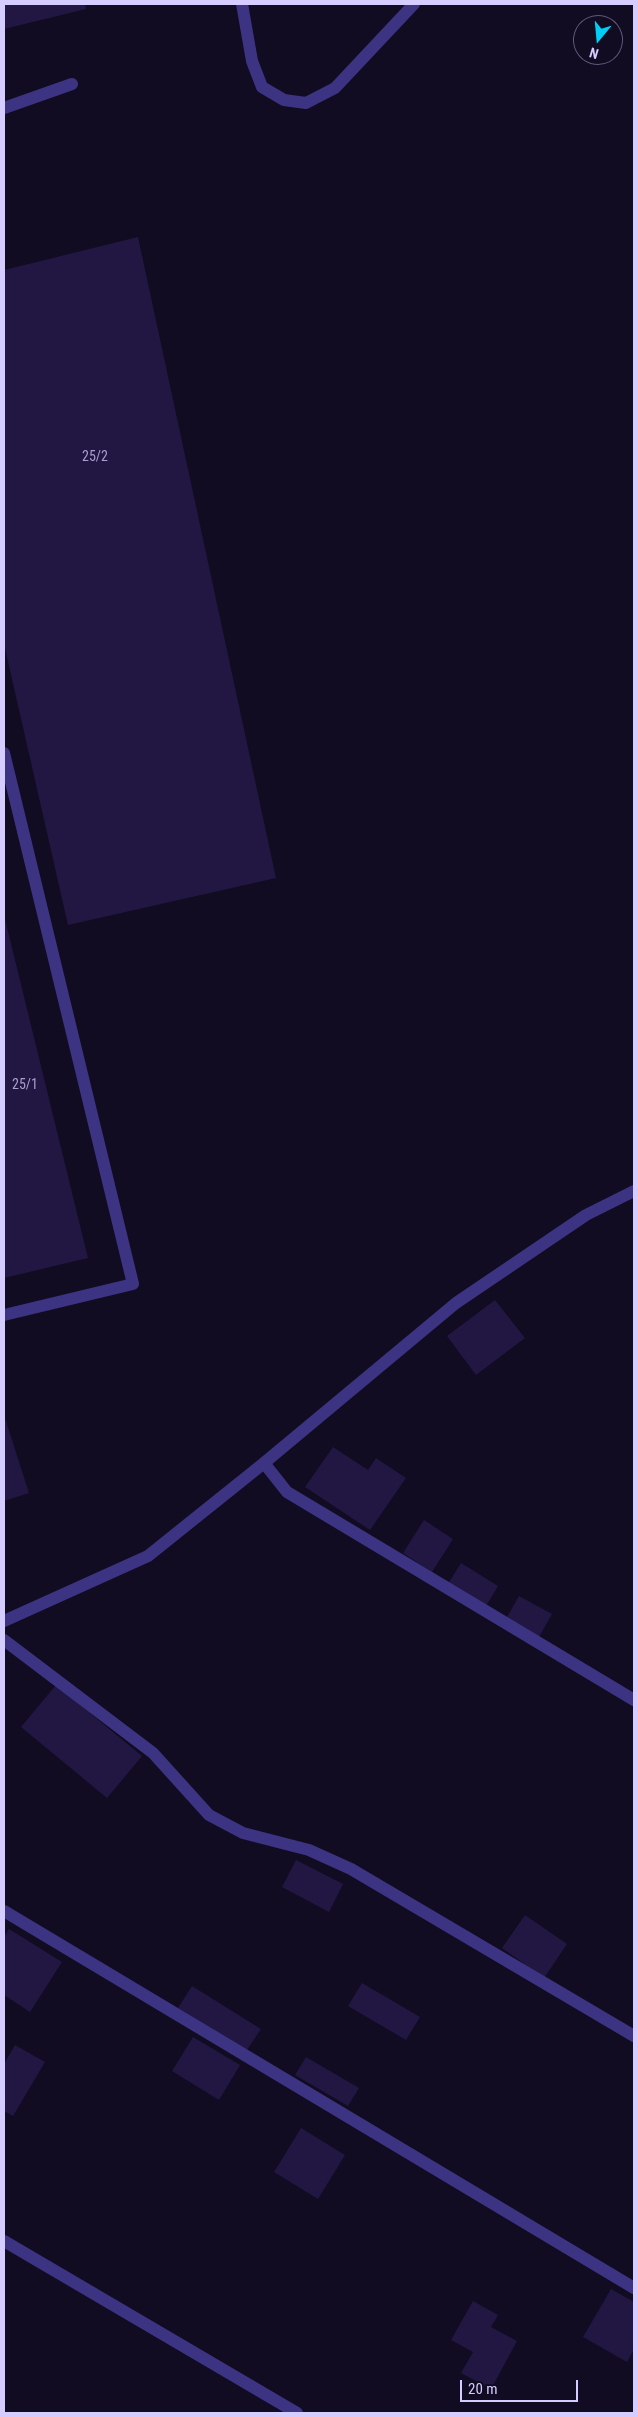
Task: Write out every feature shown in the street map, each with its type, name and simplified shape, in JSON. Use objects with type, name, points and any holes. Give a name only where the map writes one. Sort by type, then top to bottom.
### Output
[{"type":"street","points":[[242,4],[252,61],[262,87],[284,100],[306,103],[335,88],[414,4]]},
{"type":"street","points":[[4,108],[72,84]]},
{"type":"street","points":[[4,753],[133,1284],[4,1315]]},
{"type":"street","points":[[4,1621],[148,1556],[264,1463],[456,1303],[586,1215],[634,1191]]},
{"type":"street","points":[[264,1463],[287,1492],[634,1700]]},
{"type":"street","points":[[4,1640],[153,1753],[209,1815],[243,1833],[309,1850],[351,1869],[634,2036]]},
{"type":"street","points":[[4,1911],[634,2288]]},
{"type":"street","points":[[4,2241],[297,2413]]},
{"type":"building","points":[[4,4],[85,4],[86,9],[4,29]]},
{"type":"building","points":[[138,237],[276,878],[68,925],[4,644],[4,270]]},
{"type":"building","points":[[4,915],[88,1258],[4,1278]]},
{"type":"building","points":[[495,1300],[525,1338],[476,1375],[447,1336]]},
{"type":"building","points":[[4,1415],[29,1493],[4,1501]]},
{"type":"building","points":[[333,1447],[368,1470],[376,1458],[406,1478],[370,1530],[305,1487]]},
{"type":"building","points":[[424,1520],[453,1539],[432,1572],[403,1553]]},
{"type":"building","points":[[461,1563],[498,1586],[486,1606],[448,1584]]},
{"type":"building","points":[[519,1596],[552,1614],[539,1637],[506,1619]]},
{"type":"building","points":[[56,1685],[142,1756],[107,1798],[21,1727]]},
{"type":"building","points":[[296,1860],[343,1884],[329,1912],[282,1887]]},
{"type":"building","points":[[525,1915],[567,1944],[544,1978],[502,1948]]},
{"type":"building","points":[[9,1929],[62,1962],[30,2012],[4,1995],[4,1937]]},
{"type":"building","points":[[362,1983],[420,2017],[406,2040],[348,2006]]},
{"type":"building","points":[[192,1986],[261,2029],[247,2050],[178,2008]]},
{"type":"building","points":[[193,2037],[240,2065],[219,2100],[172,2071]]},
{"type":"building","points":[[15,2045],[45,2062],[13,2116],[4,2111],[4,2064]]},
{"type":"building","points":[[306,2057],[359,2088],[348,2106],[295,2075]]},
{"type":"building","points":[[301,2128],[345,2155],[318,2199],[274,2172]]},
{"type":"building","points":[[611,2289],[634,2302],[634,2349],[627,2362],[583,2337]]},
{"type":"building","points":[[473,2301],[498,2315],[491,2327],[517,2341],[491,2389],[461,2373],[473,2352],[451,2340]]}]
